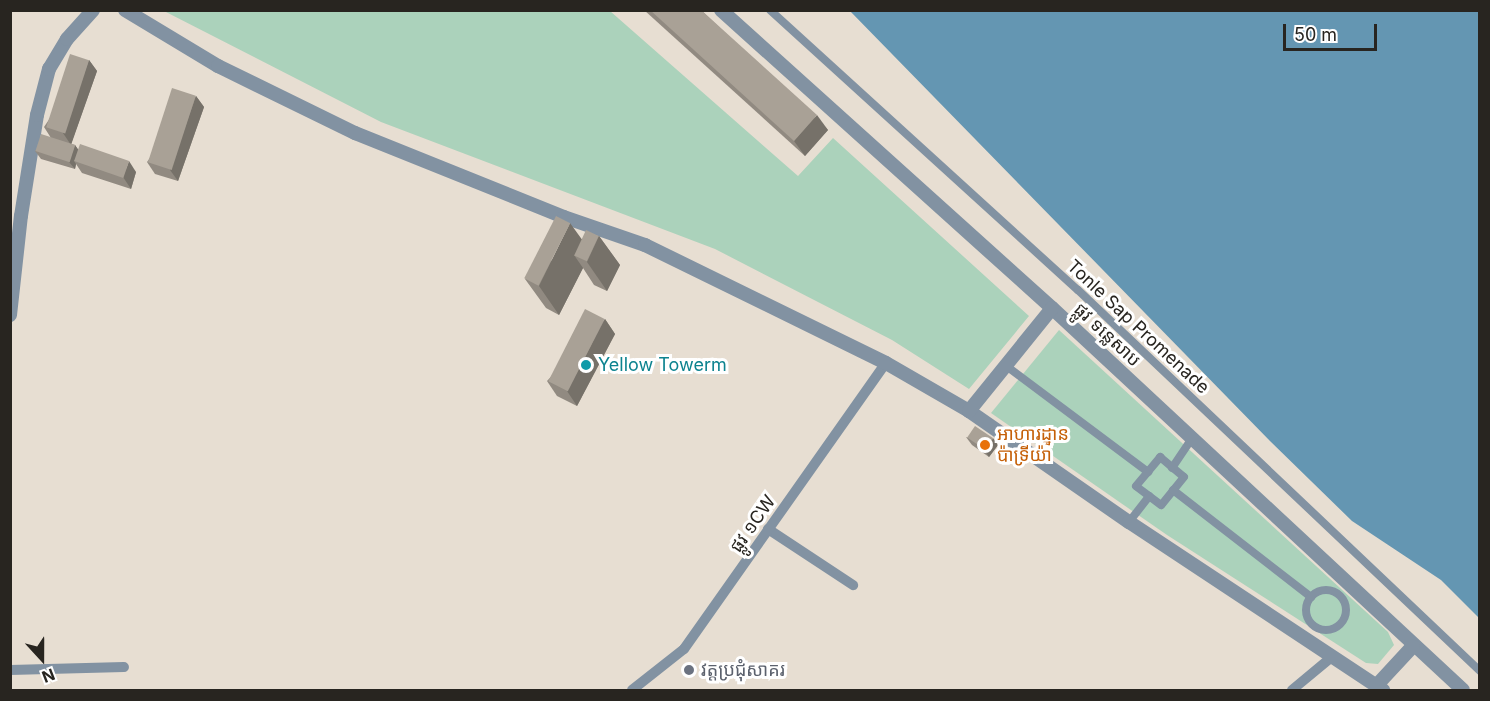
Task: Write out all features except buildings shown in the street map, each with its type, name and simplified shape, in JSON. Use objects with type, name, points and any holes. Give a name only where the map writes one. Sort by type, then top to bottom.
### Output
[{"type":"street","points":[[10,315],[21,216],[37,115],[50,69],[67,39],[93,10]]},
{"type":"street","points":[[125,10],[218,66],[355,133],[564,217],[645,245],[886,363],[969,411],[1129,522],[1380,688],[1413,646]]},
{"type":"street","name":"ផ្លូវ ទន្លេសាប","points":[[721,10],[1052,308],[1344,590],[1463,690]]},
{"type":"street","name":"Tonle Sap Promenade","points":[[770,10],[1078,290],[1479,671]]},
{"type":"street","points":[[969,411],[1052,308]]},
{"type":"street","name":"ផ្លូវ ១CW","points":[[632,690],[684,649],[886,363]]},
{"type":"street","points":[[1005,365],[1148,472]]},
{"type":"street","points":[[1172,468],[1191,440]]},
{"type":"street","points":[[1160,457],[1184,477],[1161,505],[1136,486],[1148,472],[1160,457]]},
{"type":"street","points":[[1173,490],[1311,597]]},
{"type":"street","points":[[1129,522],[1149,496]]},
{"type":"street","points":[[768,529],[853,585]]},
{"type":"street","points":[[1329,590],[1344,590],[1346,610],[1342,622],[1327,630],[1315,626],[1306,611],[1311,597],[1329,590]]},
{"type":"street","points":[[1306,639],[1315,626]]},
{"type":"street","points":[[1292,690],[1333,656]]},
{"type":"street","points":[[10,670],[124,667]]},
{"type":"green space","points":[[164,11],[610,11],[798,176],[833,138],[1029,316],[969,389],[892,340],[715,249],[381,122]]},
{"type":"green space","points":[[1059,330],[1388,632],[1394,645],[1378,664],[1366,663],[1167,535],[991,413]]},
{"type":"water","points":[[850,11],[1479,11],[1479,618],[1441,580],[1352,521],[1270,441]]},
{"type":"place","name":"Yellow Towerm","points":[[586,365]]},
{"type":"place","name":"អាហារដ្ឋាន ប៉ាទ្រីយ៉ា","points":[[985,445]]},
{"type":"place","name":"វត្តប្រជុំសាគរ","points":[[689,670]]}]
